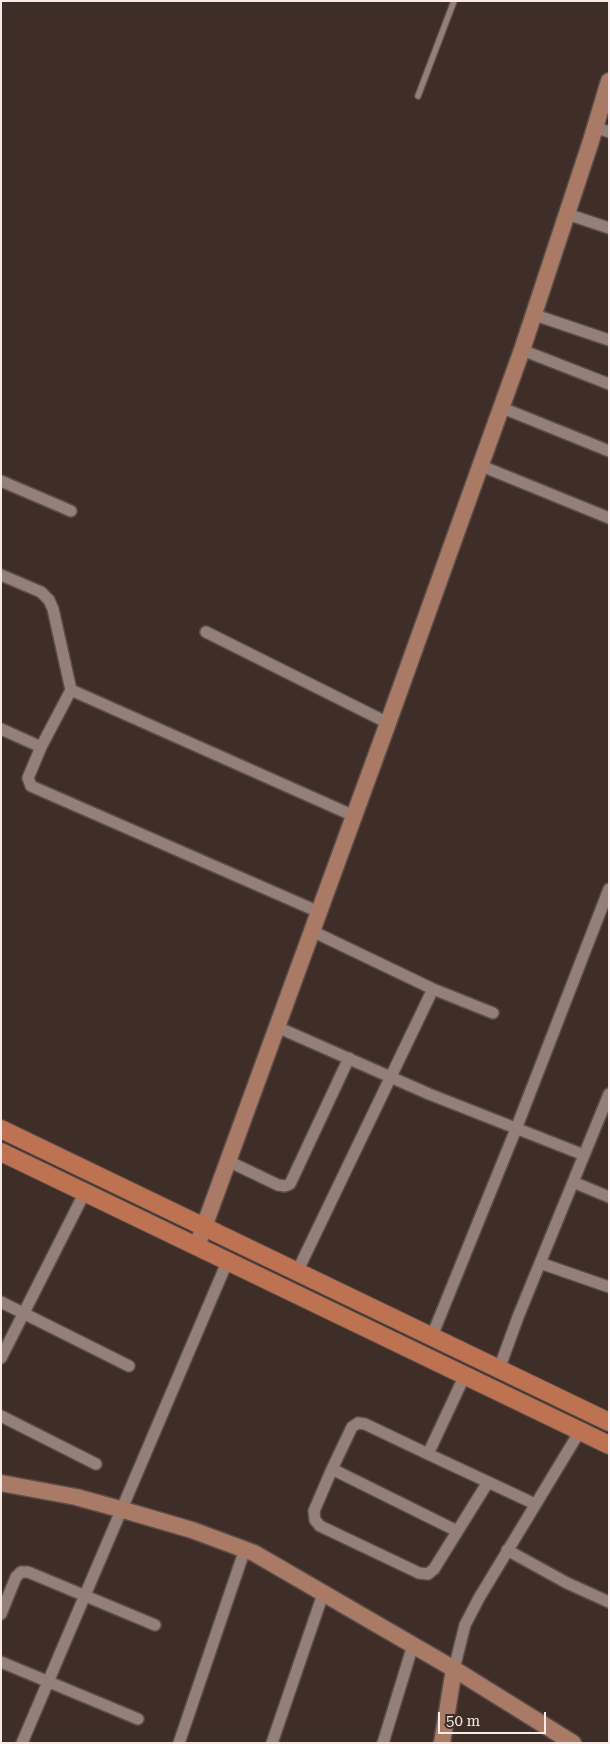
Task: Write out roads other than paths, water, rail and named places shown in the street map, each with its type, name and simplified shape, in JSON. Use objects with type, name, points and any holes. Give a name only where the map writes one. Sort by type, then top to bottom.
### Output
[{"type":"main road","points":[[1,1129],[609,1422]]},
{"type":"main road","points":[[1,1152],[609,1445]]},
{"type":"street","points":[[197,1246],[522,350],[532,314],[567,214],[602,130],[609,81]]},
{"type":"street","points":[[567,214],[609,228]]},
{"type":"street","points":[[532,314],[609,340]]},
{"type":"street","points":[[522,350],[609,384]]},
{"type":"street","points":[[500,407],[609,450]]},
{"type":"street","points":[[480,465],[609,518]]},
{"type":"street","points":[[1,481],[71,511]]},
{"type":"street","points":[[1,575],[41,592],[50,600],[71,690],[41,747],[28,778],[31,786],[319,912]]},
{"type":"street","points":[[206,632],[388,723]]},
{"type":"street","points":[[71,690],[354,816]]},
{"type":"street","points":[[1,729],[41,747]]},
{"type":"street","points":[[432,1336],[516,1129],[609,889]]},
{"type":"street","points":[[312,931],[433,989],[493,1013]]},
{"type":"street","points":[[297,1272],[433,989]]},
{"type":"street","points":[[277,1027],[465,1109],[584,1155]]},
{"type":"street","points":[[228,1161],[278,1185],[285,1186],[290,1184],[349,1058]]},
{"type":"street","points":[[499,1369],[609,1094]]},
{"type":"street","points":[[573,1182],[609,1198]]},
{"type":"street","points":[[1,1358],[85,1192]]},
{"type":"street","points":[[22,1743],[120,1509],[228,1260]]},
{"type":"street","points":[[540,1263],[609,1287]]},
{"type":"street","points":[[1,1302],[129,1366]]},
{"type":"street","points":[[428,1454],[465,1375]]},
{"type":"street","points":[[1,1416],[96,1464]]},
{"type":"street","points":[[488,1482],[434,1569],[428,1574],[419,1573],[320,1526],[315,1520],[314,1511],[332,1469],[352,1427],[358,1424],[365,1424],[536,1504]]},
{"type":"street","points":[[442,1743],[454,1669],[465,1625],[507,1550],[580,1431]]},
{"type":"street","points":[[332,1469],[457,1531]]},
{"type":"street","points":[[1,1483],[76,1497],[120,1509],[192,1530],[254,1553],[454,1669],[573,1743]]},
{"type":"street","points":[[179,1743],[245,1550]]},
{"type":"street","points":[[507,1550],[567,1583],[609,1602]]},
{"type":"street","points":[[1,1614],[16,1577],[20,1572],[28,1572],[155,1625]]},
{"type":"street","points":[[272,1743],[323,1594]]},
{"type":"street","points":[[383,1743],[413,1645]]},
{"type":"street","points":[[1,1662],[138,1719]]},
{"type":"lane","points":[[418,96],[454,1]]}]
